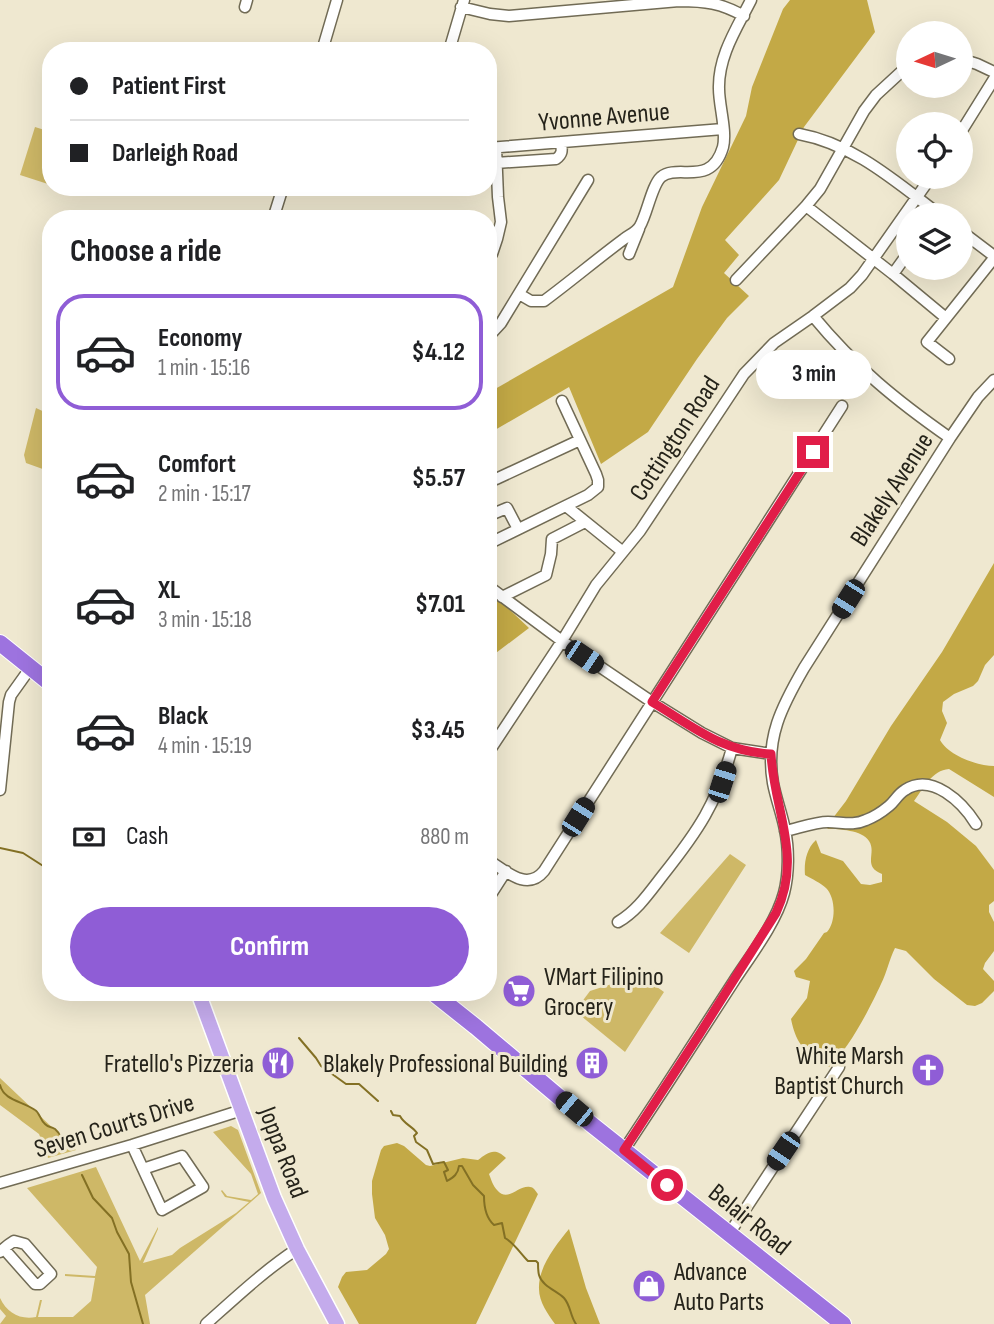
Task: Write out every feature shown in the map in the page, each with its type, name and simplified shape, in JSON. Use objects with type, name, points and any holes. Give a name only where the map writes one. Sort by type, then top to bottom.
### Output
[{"type":"highway","points":[[0,643],[42,677]]},
{"type":"highway","name":"Belair Road","points":[[443,1001],[624,1150],[843,1324]]},
{"type":"main road","name":"Joppa Road","points":[[201,1001],[274,1198],[297,1250],[337,1324]]},
{"type":"street","points":[[325,42],[337,0]]},
{"type":"street","points":[[629,254],[658,182],[663,176],[669,173],[699,172],[711,166],[723,147],[720,69],[751,0]]},
{"type":"street","points":[[452,42],[463,4],[490,14],[509,16],[700,1],[721,5],[744,16]]},
{"type":"street","points":[[973,63],[994,72]]},
{"type":"street","points":[[736,280],[806,206],[820,188],[864,111],[876,95],[896,77]]},
{"type":"street","points":[[973,113],[994,79]]},
{"type":"street","name":"Yvonne Avenue","points":[[497,148],[723,129]]},
{"type":"street","points":[[799,134],[843,148],[877,168],[924,203]]},
{"type":"street","points":[[497,163],[556,159],[561,156],[561,142]]},
{"type":"street","points":[[497,175],[501,222],[497,241]]},
{"type":"street","points":[[497,326],[588,180]]},
{"type":"street","name":"Cottington Road","points":[[497,739],[596,584],[640,531],[744,374],[774,343],[850,288],[874,260],[923,189]]},
{"type":"street","points":[[806,206],[946,318]]},
{"type":"street","points":[[519,294],[531,301],[544,301],[639,229]]},
{"type":"street","points":[[948,359],[928,342],[994,257],[973,240]]},
{"type":"street","points":[[893,274],[896,270]]},
{"type":"street","points":[[813,316],[842,351],[884,389],[950,438]]},
{"type":"street","name":"Blakely Avenue","points":[[624,1150],[781,902],[787,863],[785,831],[773,783],[771,754],[777,720],[792,689],[950,438],[978,397],[994,380]]},
{"type":"street","points":[[497,540],[594,492],[599,484],[562,401]]},
{"type":"street","points":[[497,866],[519,880],[540,877],[842,407]]},
{"type":"street","points":[[497,479],[579,440]]},
{"type":"street","points":[[566,506],[623,552]]},
{"type":"street","points":[[497,512],[507,508],[518,529]]},
{"type":"street","points":[[502,597],[546,575],[552,539],[585,522]]},
{"type":"street","points":[[497,593],[562,641],[702,733],[732,748],[771,754]]},
{"type":"street","points":[[0,790],[9,702],[30,667]]},
{"type":"street","points":[[618,922],[640,904],[699,828],[719,789],[732,748]]},
{"type":"street","points":[[785,831],[828,822],[855,824],[867,820],[890,805],[906,789],[927,785],[946,792],[969,812],[976,824]]},
{"type":"street","points":[[497,885],[506,871]]},
{"type":"street","points":[[729,1234],[839,1067]]},
{"type":"street","name":"Seven Courts Drive","points":[[3,1183],[242,1110]]},
{"type":"street","points":[[132,1145],[143,1169],[162,1210],[203,1187],[182,1156],[143,1169]]},
{"type":"street","points":[[0,1171],[3,1183]]},
{"type":"street","points":[[206,1324],[285,1257],[297,1250]]},
{"type":"shaded area","points":[[790,0],[867,0],[875,32],[804,127],[779,180],[725,240],[739,255],[724,273],[749,296],[727,318],[648,432],[601,464],[569,387],[497,429],[497,388],[673,287],[702,207],[746,116],[752,87],[783,9]]},
{"type":"shaded area","points":[[35,127],[42,129],[42,182],[20,175]]},
{"type":"shaded area","points":[[36,408],[42,411],[42,469],[26,463],[24,455]]},
{"type":"shaded area","points":[[994,563],[994,655],[973,686],[943,702],[942,711],[947,723],[940,740],[949,750],[964,759],[994,766],[994,797],[949,769],[933,776],[914,801],[947,822],[976,846],[994,870],[994,901],[989,905],[989,912],[994,922],[994,951],[983,969],[994,981],[994,991],[982,1003],[967,1005],[934,979],[906,951],[895,948],[865,1016],[844,1050],[829,1067],[800,1043],[791,1019],[807,998],[810,981],[796,977],[794,971],[830,928],[833,916],[829,892],[822,884],[805,875],[806,856],[816,840],[821,853],[843,861],[861,884],[882,882],[882,874],[876,871],[871,863],[871,846],[866,837],[856,832],[826,827],[846,801],[891,726],[942,652]]},
{"type":"shaded area","points":[[497,599],[511,611],[529,628],[497,652]]},
{"type":"shaded area","points":[[730,854],[746,865],[689,953],[660,933]]},
{"type":"shaded area","points":[[624,980],[657,987],[664,992],[625,1052],[575,1011],[590,991]]},
{"type":"shaded area","points":[[0,1078],[76,1150],[48,1158],[39,1134],[0,1105]]},
{"type":"shaded area","points":[[231,1126],[238,1130],[261,1193],[145,1295],[150,1324],[0,1324],[6,1316],[0,1309],[0,1298],[6,1308],[15,1314],[30,1318],[36,1317],[40,1300],[38,1317],[73,1317],[91,1301],[95,1278],[65,1274],[95,1276],[97,1267],[27,1188],[96,1167],[140,1261],[158,1227],[143,1263],[172,1255],[249,1202],[225,1197],[222,1190],[227,1196],[251,1200],[258,1194],[251,1174],[213,1132]]},
{"type":"shaded area","points":[[397,1143],[430,1166],[463,1158],[478,1160],[488,1153],[498,1153],[506,1158],[489,1174],[497,1190],[505,1195],[530,1187],[538,1194],[476,1324],[359,1324],[338,1287],[346,1272],[367,1270],[389,1249],[385,1235],[375,1218],[372,1181],[381,1150],[384,1146]]},
{"type":"shaded area","points":[[569,1229],[586,1288],[600,1324],[555,1324],[541,1299],[541,1273]]},
{"type":"waterway","points":[[0,848],[23,853],[42,865]]},
{"type":"waterway","points":[[299,1038],[321,1066],[346,1084],[359,1084],[378,1101]]},
{"type":"waterway","points":[[0,1085],[5,1094],[35,1110],[45,1124],[57,1131],[63,1150]]},
{"type":"waterway","points":[[391,1111],[417,1133],[414,1136],[416,1142],[427,1150],[433,1164],[444,1162],[448,1170],[444,1172],[447,1181],[455,1175],[459,1166],[462,1166],[473,1185],[484,1196],[486,1212],[491,1222],[494,1225],[502,1223],[505,1238],[528,1261],[538,1263],[541,1279],[564,1298],[576,1324]]},
{"type":"waterway","points":[[82,1175],[93,1198],[112,1218],[129,1254],[131,1282],[143,1324]]},
{"type":"place","name":"VMart Filipino Grocery","points":[[519,991]]},
{"type":"place","name":"Fratello's Pizzeria","points":[[278,1063]]},
{"type":"place","name":"Blakely Professional Building","points":[[592,1063]]},
{"type":"place","name":"White Marsh Baptist Church","points":[[928,1070]]},
{"type":"place","name":"Advance Auto Parts","points":[[649,1286]]},
{"type":"route","points":[[667,1185],[624,1150],[776,913],[786,883],[787,843],[773,783],[771,754],[732,748],[652,702],[813,452]]}]
